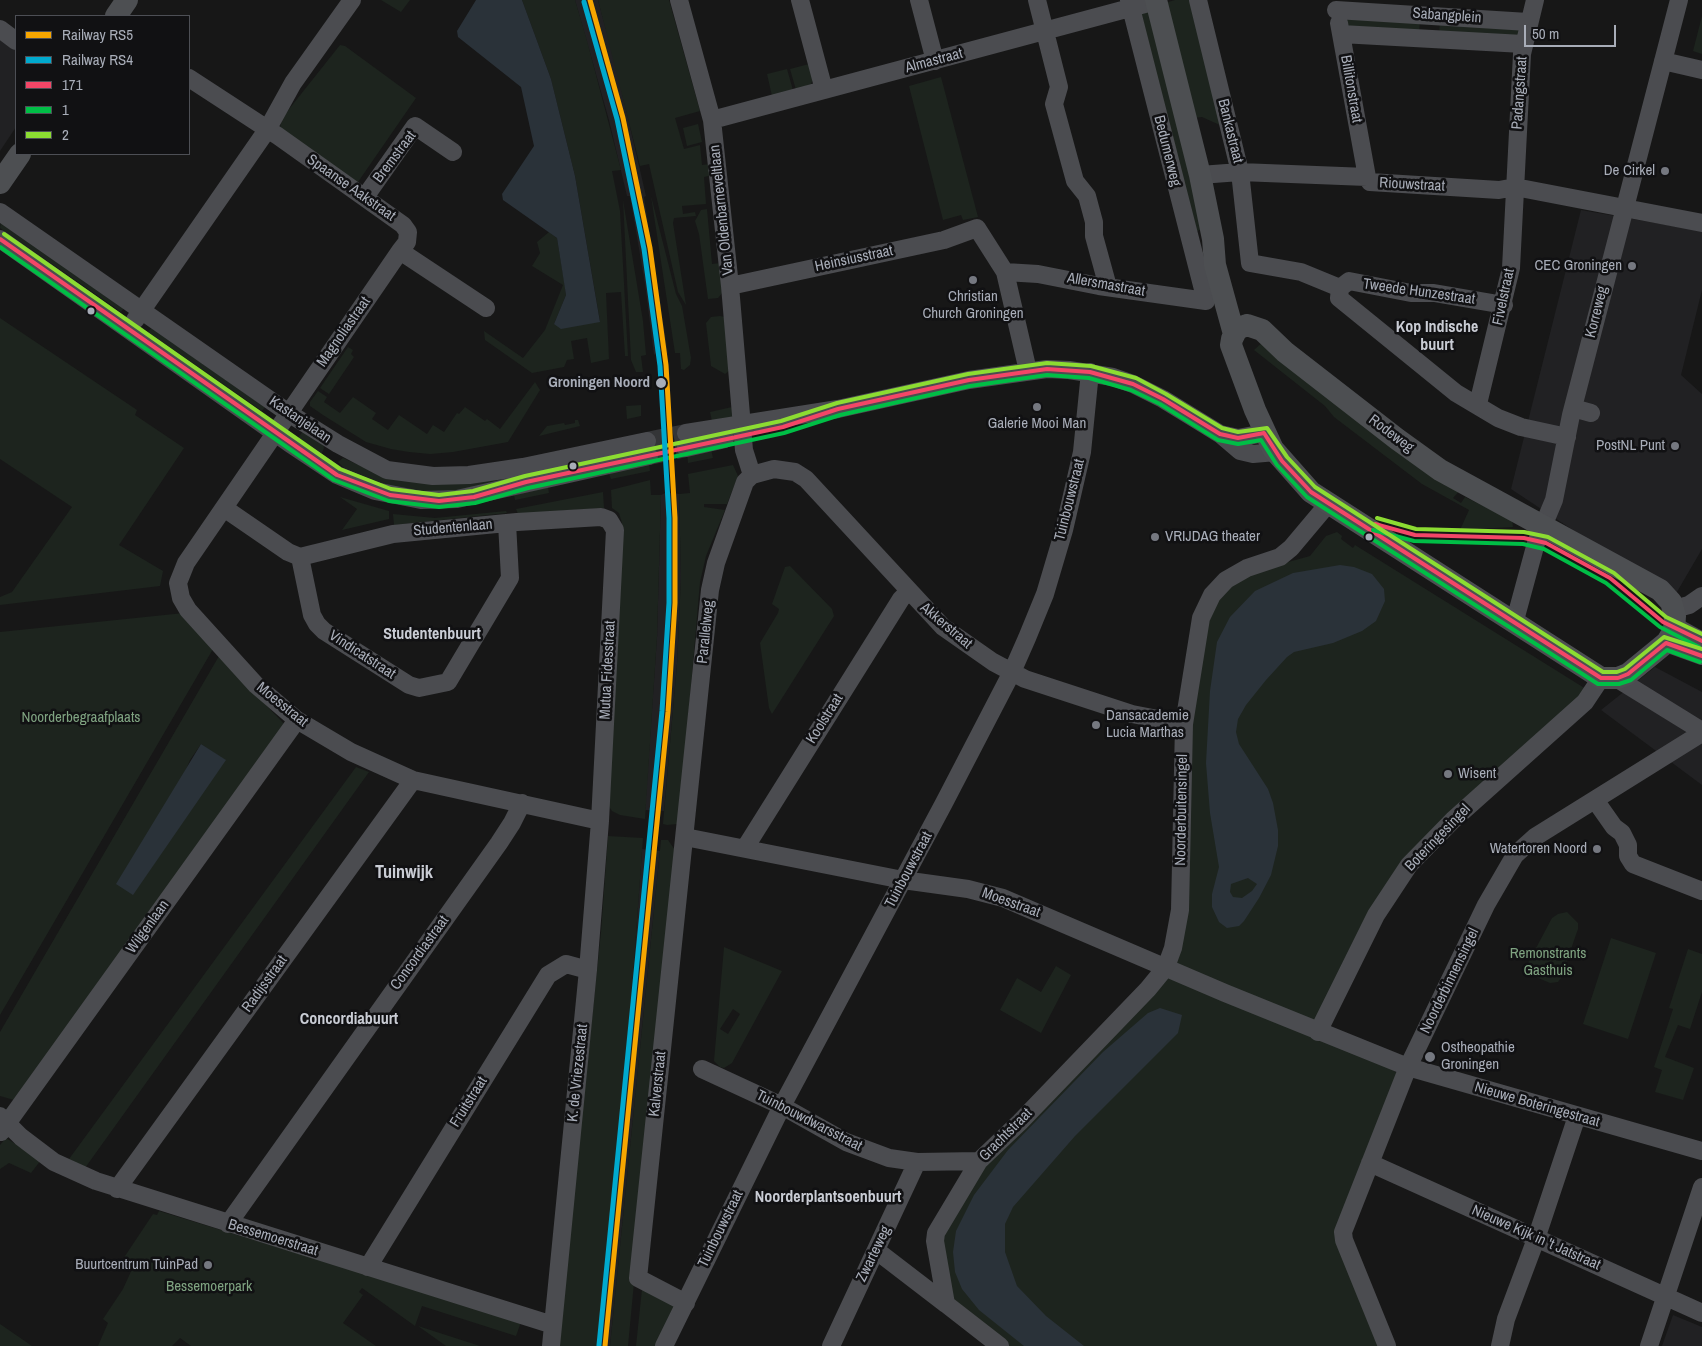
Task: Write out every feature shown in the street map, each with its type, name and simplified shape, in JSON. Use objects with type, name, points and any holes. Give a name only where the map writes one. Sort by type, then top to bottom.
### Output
[{"type":"main road","points":[[117,15],[126,0]]},
{"type":"main road","name":"Bedumerweg","points":[[1156,0],[1200,174],[1213,239],[1215,265],[1242,329],[1231,344],[1234,358],[1264,433],[1276,452],[1296,477],[1328,504],[1514,624],[1609,678]]},
{"type":"main road","points":[[0,182],[19,155]]},
{"type":"main road","name":"Rodeweg","points":[[1242,329],[1262,330],[1285,352],[1411,450],[1455,478],[1660,590],[1672,626]]},
{"type":"main road","name":"Boteringesingel","points":[[1609,678],[1628,674],[1672,626]]},
{"type":"street","points":[[129,329],[266,130],[293,83],[352,0]]},
{"type":"street","name":"Van Oldenbarneveltlaan","points":[[679,0],[712,120],[730,286],[742,430]]},
{"type":"street","points":[[800,0],[824,90]]},
{"type":"street","points":[[919,0],[933,61]]},
{"type":"street","points":[[1037,0],[1059,87],[1054,104],[1075,181],[1087,196],[1094,222],[1094,236],[1108,287]]},
{"type":"street","name":"Almastraat","points":[[712,120],[1046,31],[1129,4],[1156,0]]},
{"type":"street","name":"Bankastraat","points":[[1198,0],[1240,172],[1250,263],[1302,272],[1340,288]]},
{"type":"street","name":"Padangstraat","points":[[1515,187],[1523,44],[1535,0]]},
{"type":"street","name":"Korreweg","points":[[1514,624],[1536,544],[1554,500],[1567,437],[1582,410],[1624,208],[1679,0]]},
{"type":"street","name":"Bedumerweg","points":[[1129,4],[1206,301]]},
{"type":"street","name":"Sabangplein","points":[[1336,5],[1430,7],[1528,22]]},
{"type":"street","name":"Billitonstraat","points":[[1336,5],[1367,177]]},
{"type":"street","points":[[1429,38],[1430,7]]},
{"type":"street","points":[[0,29],[15,39]]},
{"type":"street","name":"Sabangplein","points":[[1341,34],[1523,44]]},
{"type":"street","points":[[1663,61],[1702,70]]},
{"type":"street","name":"Spaanse Aakstraat","points":[[190,79],[365,196],[404,225],[408,232],[407,242],[400,251]]},
{"type":"street","name":"Bremstraat","points":[[365,196],[415,126],[453,152]]},
{"type":"street","name":"Riouwstraat","points":[[1200,174],[1240,172],[1367,177],[1370,182],[1500,190],[1515,187],[1702,223]]},
{"type":"street","name":"Fivelstraat","points":[[1478,404],[1504,305],[1511,268],[1516,206],[1515,187]]},
{"type":"street","name":"Kastanjelaan","points":[[0,212],[290,414],[373,464],[397,472],[433,476],[488,473],[648,448],[474,497],[439,501],[422,500],[390,495],[362,486],[337,475],[276,434],[0,238]]},
{"type":"street","name":"Heinsiusstraat","points":[[730,286],[944,240],[977,228],[1005,272]]},
{"type":"street","points":[[400,251],[486,308]]},
{"type":"street","name":"Magnoliastraat","points":[[276,434],[400,251]]},
{"type":"street","points":[[1005,272],[1028,372]]},
{"type":"street","name":"Allersmastraat","points":[[1005,272],[1038,274],[1108,287],[1206,301]]},
{"type":"street","name":"Tweede Hunzestraat","points":[[1340,288],[1349,282],[1411,293],[1434,293],[1504,305]]},
{"type":"street","points":[[1340,288],[1339,298],[1456,393],[1478,404],[1498,418],[1521,427],[1567,437]]},
{"type":"street","points":[[686,440],[742,430],[797,424],[838,409],[969,380],[1047,370],[1090,372],[1133,384],[1164,399],[1220,434],[1235,448],[1246,453],[1276,452]]},
{"type":"street","name":"Tuinbouwstraat","points":[[664,1346],[782,1106],[1012,672],[1045,594],[1064,530],[1082,452],[1090,372]]},
{"type":"street","points":[[742,430],[744,454],[752,475]]},
{"type":"street","points":[[1220,434],[1238,438],[1264,433]]},
{"type":"street","name":"Moesstraat","points":[[276,434],[184,568],[178,590],[188,610],[238,667],[297,720],[352,752],[413,780],[600,821]]},
{"type":"street","name":"Akkerstraat","points":[[752,475],[774,469],[795,472],[806,479],[943,628],[974,650],[1012,672],[1132,714],[1184,724]]},
{"type":"street","name":"Parallelweg","points":[[685,837],[710,590],[716,562],[740,493],[752,475]]},
{"type":"street","name":"Noorderbuitensingel","points":[[1166,968],[1173,948],[1180,910],[1184,724],[1201,618],[1212,595],[1226,580],[1247,568],[1280,557],[1292,548],[1328,504]]},
{"type":"street","points":[[224,508],[288,552],[300,557]]},
{"type":"street","name":"Studentenlaan","points":[[300,557],[393,534],[507,523],[601,517],[608,520]]},
{"type":"street","name":"Mutua Fidesstraat","points":[[600,821],[616,534],[608,520]]},
{"type":"street","name":"Vindicatstraat","points":[[300,557],[312,615],[324,631],[409,685],[419,688],[448,682],[510,578],[507,523]]},
{"type":"street","name":"Koolstraat","points":[[745,848],[901,598],[908,592]]},
{"type":"street","points":[[1672,626],[1689,605],[1702,596]]},
{"type":"street","points":[[1672,626],[1702,641]]},
{"type":"street","points":[[1672,626],[1702,656]]},
{"type":"street","points":[[1609,678],[1702,732]]},
{"type":"street","name":"Boteringesingel","points":[[1318,1032],[1376,915],[1409,865],[1452,820],[1585,702],[1609,678]]},
{"type":"street","name":"Wilgenlaan","points":[[2,1124],[297,720]]},
{"type":"street","name":"Noorderbinnensingel","points":[[1386,1346],[1344,1240],[1343,1232],[1408,1067],[1486,905],[1515,855],[1535,837],[1702,732]]},
{"type":"street","name":"Radijsstraat","points":[[117,1189],[413,780]]},
{"type":"street","points":[[1595,800],[1614,827],[1622,833],[1628,846],[1628,856],[1633,864],[1702,891]]},
{"type":"street","name":"Concordiastraat","points":[[228,1224],[499,843],[522,803]]},
{"type":"street","name":"K. de Vriezestraat","points":[[551,1346],[588,970],[600,821]]},
{"type":"street","name":"Moesstraat","points":[[685,837],[903,880],[968,888],[1003,898],[1318,1032]]},
{"type":"street","name":"Kalverstraat","points":[[685,837],[638,1278],[686,1303]]},
{"type":"street","name":"Fruitstraat","points":[[368,1267],[548,975],[566,964],[588,970]]},
{"type":"street","name":"Grachtstraat","points":[[946,1304],[935,1241],[936,1233],[979,1161],[1027,1115],[1166,968]]},
{"type":"street","name":"Nieuwe Boteringestraat","points":[[1318,1032],[1408,1067],[1702,1151]]},
{"type":"street","name":"Tuinbouwdwarsstraat","points":[[702,1069],[782,1106],[846,1142],[888,1158],[917,1162],[979,1161]]},
{"type":"street","points":[[1500,1346],[1506,1319],[1536,1239],[1577,1116]]},
{"type":"street","name":"Bessemoerstraat","points":[[2,1124],[54,1162],[74,1173],[117,1189],[553,1325]]},
{"type":"street","name":"Zwarteweg","points":[[831,1346],[917,1162]]},
{"type":"street","name":"Nieuwe Kijk in 't Jatstraat","points":[[1370,1163],[1702,1314]]},
{"type":"street","points":[[1649,1346],[1664,1296],[1702,1187]]},
{"type":"street","points":[[877,1251],[1000,1346]]},
{"type":"shaded area","points":[[476,0],[522,0],[551,79],[575,176],[600,322],[561,329],[554,324],[566,295],[557,238],[503,200],[502,194],[534,146],[521,87],[458,37],[457,31]]},
{"type":"shaded area","points":[[575,0],[598,0],[615,62],[646,196],[644,197],[668,354],[664,351],[657,352],[654,355],[645,284],[630,196],[627,196],[609,120]]},
{"type":"shaded area","points":[[0,35],[15,45],[15,128],[0,151]]},
{"type":"shaded area","points":[[1581,210],[1702,231],[1702,290],[1681,375],[1702,394],[1702,549],[1674,597],[1511,489]]},
{"type":"shaded area","points":[[667,492],[679,494],[681,577],[677,664],[664,811],[645,810],[657,637],[661,495]]},
{"type":"shaded area","points":[[1340,565],[1354,567],[1372,574],[1384,589],[1385,601],[1376,621],[1362,631],[1333,643],[1294,652],[1287,657],[1246,705],[1238,719],[1236,732],[1239,744],[1268,789],[1273,803],[1278,830],[1278,846],[1271,875],[1259,898],[1239,926],[1227,928],[1219,922],[1212,907],[1212,894],[1219,867],[1210,813],[1206,763],[1210,691],[1217,642],[1230,617],[1255,591],[1293,573]],"holes":[[[1248,878],[1257,884],[1252,891],[1242,898],[1233,897],[1230,892],[1231,884]]]},
{"type":"shaded area","points":[[1655,667],[1702,692],[1702,785],[1601,710]]},
{"type":"shaded area","points":[[201,744],[226,760],[133,895],[116,884]]},
{"type":"shaded area","points":[[642,849],[660,851],[610,1346],[600,1346],[633,976]]},
{"type":"shaded area","points":[[1160,1008],[1182,1015],[1178,1033],[1075,1136],[1013,1207],[1005,1224],[1005,1252],[1017,1286],[1046,1316],[1084,1346],[1024,1346],[979,1310],[962,1289],[955,1272],[953,1252],[956,1231],[974,1195],[1008,1150],[1103,1052],[1148,1013]]},
{"type":"shaded area","points":[[1673,1315],[1702,1327],[1702,1346],[1662,1346]]},
{"type":"green space","points":[[381,0],[410,0],[401,12]]},
{"type":"green space","points":[[522,0],[575,0],[621,170],[612,171],[620,211],[628,356],[625,356],[621,292],[606,293],[609,359],[591,363],[587,338],[571,341],[574,359],[567,360],[564,367],[532,373],[485,340],[484,331],[523,358],[545,330],[563,285],[532,266],[540,253],[537,242],[549,232],[557,238],[566,295],[554,324],[600,321],[575,176],[551,79]]},
{"type":"green space","points":[[598,0],[669,0],[700,111],[675,118],[684,149],[700,145],[702,165],[711,164],[713,175],[704,177],[706,204],[682,206],[683,214],[695,212],[696,216],[674,218],[673,223],[686,305],[678,292],[649,164],[640,166]]},
{"type":"green space","points":[[1175,0],[1190,0],[1222,126],[1202,117],[1193,118],[1165,3]]},
{"type":"green space","points":[[1151,11],[1203,228],[1196,232],[1140,14]]},
{"type":"green space","points":[[1702,16],[1702,54],[1693,51]]},
{"type":"green space","points":[[1420,18],[1419,35],[1347,28],[1346,19]]},
{"type":"green space","points":[[1440,19],[1519,26],[1519,37],[1439,36]]},
{"type":"green space","points":[[340,45],[345,46],[416,98],[358,182],[353,182],[280,128],[282,118]]},
{"type":"green space","points":[[809,64],[813,79],[811,84],[796,90],[790,69]]},
{"type":"green space","points":[[787,69],[793,90],[772,96],[767,74]]},
{"type":"green space","points":[[941,77],[978,217],[963,220],[961,215],[943,220],[909,86]]},
{"type":"green space","points":[[698,124],[702,142],[687,146],[683,128]]},
{"type":"green space","points":[[651,196],[676,294],[682,306],[691,358],[690,365],[684,370],[681,369],[680,353],[675,353]]},
{"type":"green space","points":[[623,200],[643,321],[646,355],[641,356],[643,372],[636,372],[631,360]]},
{"type":"green space","points":[[707,209],[712,264],[721,263],[723,292],[718,298],[708,299],[699,234],[695,221],[701,210]]},
{"type":"green space","points":[[1,222],[124,308],[121,312],[0,228]]},
{"type":"green space","points":[[711,317],[725,317],[729,371],[725,374],[711,366],[706,323]]},
{"type":"green space","points":[[0,318],[137,410],[135,415],[184,448],[119,545],[163,571],[160,586],[0,605],[0,597],[12,592],[72,507],[0,459]]},
{"type":"green space","points":[[151,328],[265,407],[262,411],[148,332]]},
{"type":"green space","points":[[1266,339],[1463,487],[1453,498],[1461,503],[1465,497],[1512,520],[1513,527],[1460,530],[1469,510],[1422,484],[1334,417],[1325,406],[1254,350]]},
{"type":"green space","points":[[348,347],[353,350],[351,354],[354,357],[329,394],[320,388]]},
{"type":"green space","points":[[535,382],[540,390],[508,442],[453,452],[430,454],[409,452],[366,442],[310,406],[310,402],[318,391],[327,397],[324,402],[340,413],[353,397],[376,413],[372,419],[388,430],[399,415],[427,434],[433,425],[444,432],[457,413],[459,414],[465,407],[485,421],[487,419],[500,429]]},
{"type":"green space","points":[[641,405],[641,416],[627,419],[626,406]]},
{"type":"green space","points":[[732,407],[733,416],[731,419],[713,426],[710,412]]},
{"type":"green space","points":[[575,420],[578,420],[580,426],[539,436],[547,426],[575,423]]},
{"type":"green space","points":[[303,431],[323,444],[322,453],[319,454],[296,441]]},
{"type":"green space","points":[[710,445],[713,458],[688,463],[687,451]]},
{"type":"green space","points":[[343,458],[373,471],[504,474],[506,482],[473,490],[419,491],[403,489],[368,480],[348,472],[338,462]]},
{"type":"green space","points":[[649,459],[650,471],[611,479],[609,474]]},
{"type":"green space","points":[[733,465],[738,476],[727,504],[704,504],[704,507],[725,510],[706,556],[700,582],[682,791],[677,824],[667,825],[663,824],[677,664],[681,577],[679,494],[690,493],[688,474]]},
{"type":"green space","points":[[650,480],[651,495],[661,495],[657,637],[645,819],[620,815],[612,811],[608,805],[622,523],[619,513],[612,508],[611,490]]},
{"type":"green space","points":[[548,487],[549,493],[515,500],[514,495]]},
{"type":"green space","points":[[603,492],[604,508],[518,514],[516,509]]},
{"type":"green space","points":[[340,497],[389,511],[389,519],[342,530],[357,509]]},
{"type":"green space","points":[[506,511],[507,513],[394,525],[393,514],[435,518]]},
{"type":"green space","points":[[1337,532],[1342,536],[1341,539],[1353,548],[1355,545],[1586,689],[1576,703],[1438,826],[1318,1019],[1397,1073],[1337,1227],[1379,1346],[1008,1346],[954,1303],[940,1241],[974,1175],[1167,979],[1191,724],[1205,631],[1218,599],[1239,579],[1310,556],[1326,536]]},
{"type":"green space","points":[[790,566],[832,609],[834,616],[772,714],[769,708],[760,643],[778,613],[779,609],[772,604],[785,567]]},
{"type":"green space","name":"Noorderbegraafplaats","points":[[184,613],[213,649],[0,1015],[0,632]]},
{"type":"green space","points":[[219,656],[288,728],[14,1100],[0,1096],[0,1032]],"holes":[[[201,744],[225,760],[133,894],[190,760]]]},
{"type":"green space","points":[[356,767],[369,772],[85,1168],[69,1159]]},
{"type":"green space","points":[[608,836],[643,838],[633,976],[600,1346],[558,1346],[601,932]]},
{"type":"green space","points":[[661,840],[668,840],[675,850],[628,1346],[610,1346]]},
{"type":"green space","name":"Remonstrants Gasthuis","points":[[1567,912],[1578,923],[1578,929],[1561,978],[1558,982],[1550,983],[1531,975],[1527,965],[1552,918]]},
{"type":"green space","points":[[1611,938],[1656,953],[1628,1039],[1583,1024]]},
{"type":"green space","points":[[724,947],[782,971],[732,1063],[724,1068],[714,1061]],"holes":[[[733,1009],[740,1014],[728,1034],[720,1029]]]},
{"type":"green space","points":[[1688,949],[1702,954],[1702,992],[1690,1029],[1678,1025],[1665,1057],[1694,1068],[1683,1100],[1655,1092],[1662,1070],[1654,1067],[1673,1009],[1669,1008]]},
{"type":"green space","points":[[1056,966],[1071,975],[1041,1033],[1000,1010],[1017,978],[1041,992]]},
{"type":"green space","points":[[6,1138],[41,1160],[31,1173],[9,1163],[0,1169],[0,1145]]},
{"type":"green space","name":"Bessemoerpark","points":[[159,1211],[296,1253],[299,1250],[521,1322],[516,1336],[422,1306],[415,1326],[362,1288],[359,1292],[363,1295],[343,1323],[376,1346],[191,1346],[180,1338],[172,1346],[98,1346],[108,1323],[103,1319],[123,1289],[133,1267],[123,1259],[153,1214],[157,1215]]},
{"type":"green space","points":[[642,1289],[678,1308],[660,1346],[636,1346]]},
{"type":"green space","points":[[0,1324],[32,1346],[0,1346]]},
{"type":"green space","points":[[418,1326],[480,1346],[446,1346]]},
{"type":"tunnel","points":[[647,441],[686,433]]},
{"type":"tunnel","points":[[649,456],[686,448]]},
{"type":"rail line","name":"RS5","points":[[590,0],[623,118],[650,248],[666,365],[675,518],[675,603],[668,712],[605,1346]]},
{"type":"rail line","name":"RS4","points":[[584,2],[617,119],[644,249],[660,366],[669,518],[669,603],[662,711],[599,1345]]},
{"type":"transit line","name":"2","points":[[4,234],[340,469],[391,489],[439,495],[473,491],[525,476],[781,421],[837,403],[968,374],[1047,363],[1091,366],[1136,378],[1222,428],[1238,432],[1267,428],[1287,457],[1315,487],[1603,672],[1617,672],[1625,669],[1664,637],[1702,649]]},
{"type":"transit line","name":"171","points":[[0,239],[337,475],[390,495],[439,501],[474,497],[526,482],[783,427],[838,409],[969,380],[1047,369],[1090,372],[1133,384],[1163,399],[1220,434],[1238,438],[1264,433],[1282,461],[1311,492],[1601,678],[1618,678],[1628,674],[1666,643],[1702,656]]},
{"type":"transit line","name":"1","points":[[0,247],[334,480],[389,501],[439,507],[475,503],[528,488],[784,433],[840,415],[970,386],[1047,375],[1089,378],[1131,390],[1160,404],[1218,440],[1238,444],[1261,440],[1277,465],[1307,497],[1598,684],[1619,684],[1631,680],[1667,650],[1700,662]]},
{"type":"transit line","name":"2","points":[[1377,518],[1416,529],[1524,532],[1548,537],[1614,573],[1666,617],[1702,634]]},
{"type":"transit line","name":"171","points":[[1375,524],[1415,535],[1524,538],[1546,543],[1610,578],[1663,622],[1702,641]]},
{"type":"transit line","name":"1","points":[[1373,530],[1414,541],[1523,544],[1544,549],[1606,583],[1660,627],[1699,647]]},
{"type":"place","name":"De Cirkel","points":[[1665,171]]},
{"type":"place","name":"CEC Groningen","points":[[1632,266]]},
{"type":"place","name":"Christian Church Groningen","points":[[973,280]]},
{"type":"place","name":"Groningen Noord","points":[[661,383]]},
{"type":"place","name":"Galerie Mooi Man","points":[[1037,407]]},
{"type":"place","name":"PostNL Punt","points":[[1675,446]]},
{"type":"place","name":"VRIJDAG theater","points":[[1155,537]]},
{"type":"place","name":"Dansacademie Lucia Marthas","points":[[1096,725]]},
{"type":"place","name":"Wisent","points":[[1448,774]]},
{"type":"place","name":"Watertoren Noord","points":[[1597,849]]},
{"type":"place","name":"Ostheopathie Groningen","points":[[1430,1057]]},
{"type":"place","name":"Buurtcentrum TuinPad","points":[[208,1265]]},
{"type":"district","name":"Kop Indische buurt","points":[[1437,337]]},
{"type":"district","name":"Studentenbuurt","points":[[432,635]]},
{"type":"district","name":"Tuinwijk","points":[[404,873]]},
{"type":"district","name":"Concordiabuurt","points":[[349,1020]]},
{"type":"district","name":"Noorderplantsoenbuurt","points":[[828,1198]]}]
